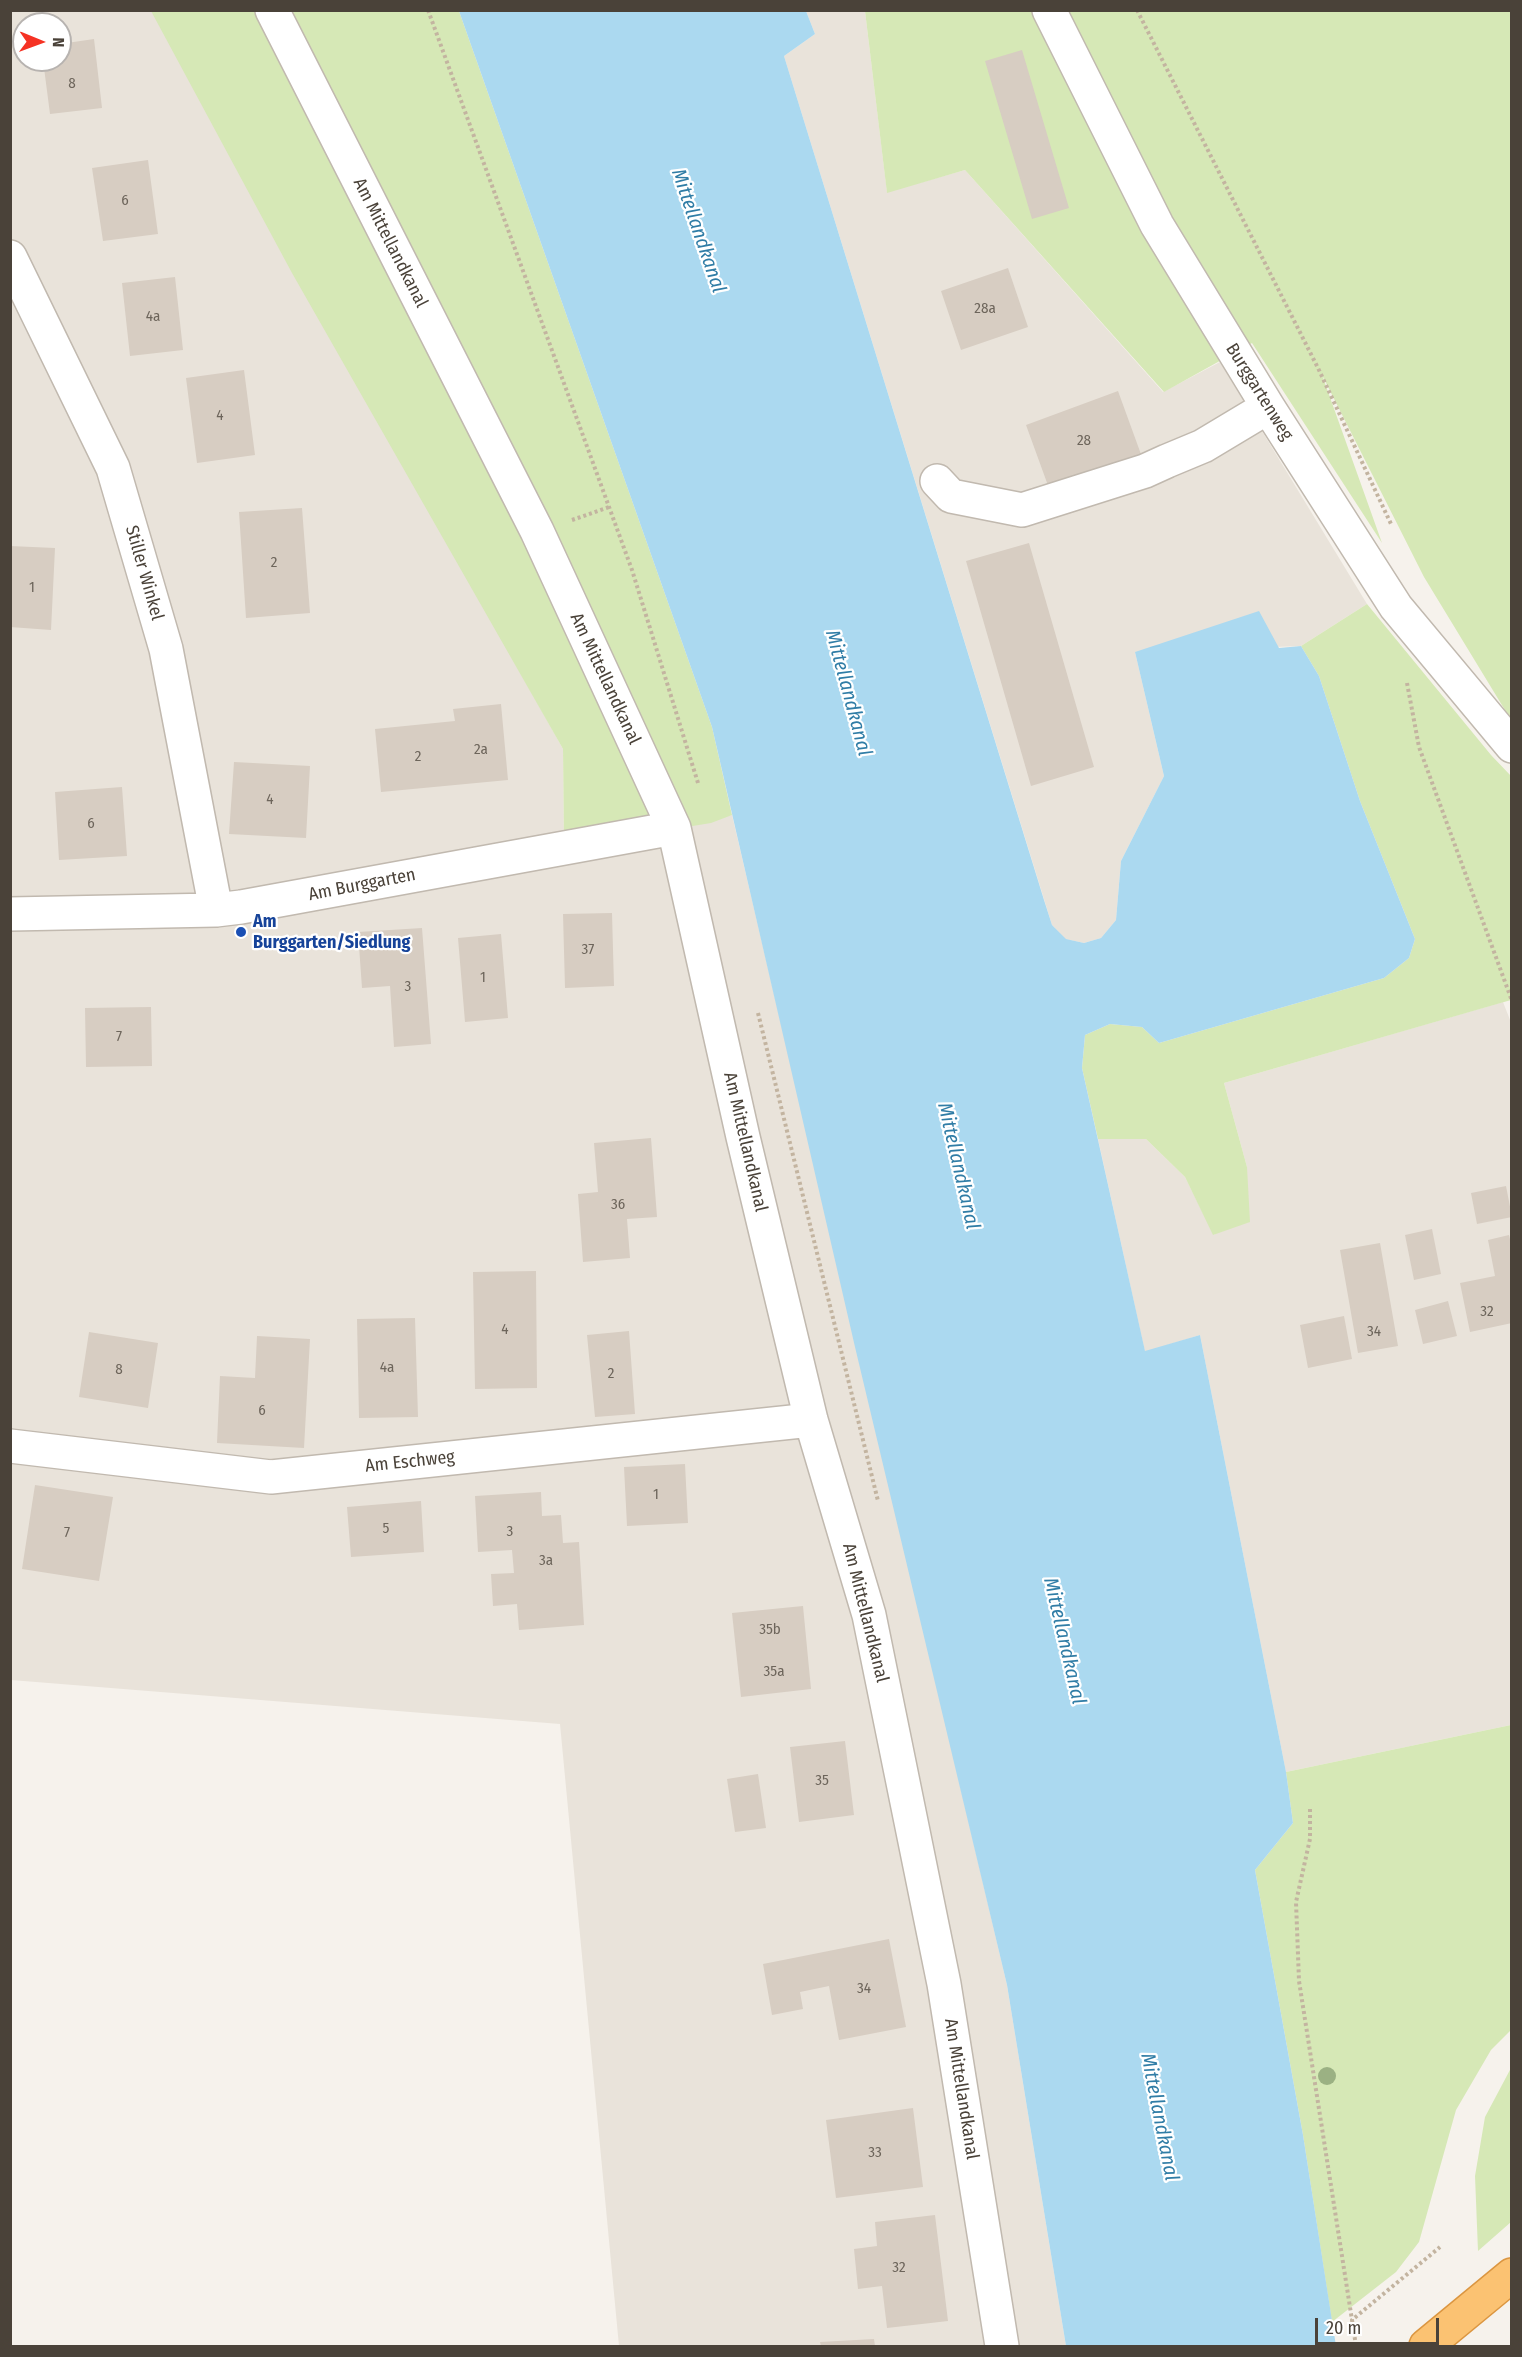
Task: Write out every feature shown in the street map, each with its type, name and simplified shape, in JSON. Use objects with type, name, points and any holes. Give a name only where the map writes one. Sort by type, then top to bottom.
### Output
[{"type":"highway","points":[[1426,2346],[1512,2275]]},
{"type":"street","name":"Am Mittellandkanal","points":[[272,10],[537,531],[674,828],[742,1137],[811,1420],[869,1615],[944,1984],[1002,2346]]},
{"type":"street","name":"Burggartenweg","points":[[1049,10],[1157,225],[1268,407],[1396,607],[1512,746]]},
{"type":"street","name":"Stiller Winkel","points":[[10,257],[113,468],[166,649],[216,910]]},
{"type":"street","points":[[937,481],[951,496],[1022,510],[1145,471],[1203,446],[1268,407]]},
{"type":"street","name":"Am Burggarten","points":[[10,914],[216,910],[674,828]]},
{"type":"street","name":"Am Eschweg","points":[[10,1446],[271,1477],[811,1420]]},
{"type":"path","points":[[1137,10],[1318,368],[1395,532]]},
{"type":"path","points":[[1407,682],[1419,747],[1512,1001]]},
{"type":"path","points":[[1310,1809],[1310,1839],[1296,1902],[1299,1981],[1356,2346]]},
{"type":"path","points":[[1352,2320],[1440,2247]]},
{"type":"shaded area","points":[[10,11],[153,11],[563,749],[564,847],[732,815],[1007,1985],[1066,2346],[619,2346],[560,1724],[11,1680]]},
{"type":"shaded area","points":[[806,11],[865,11],[887,192],[965,170],[1163,392],[1220,362],[1367,604],[1301,646],[1135,652],[1164,776],[1121,861],[1116,920],[1101,938],[1084,943],[1065,939],[1052,925],[784,56],[815,34]]},
{"type":"shaded area","points":[[1503,1002],[1512,1025],[1511,1725],[1286,1772],[1200,1335],[1145,1352],[1098,1139],[1146,1139],[1185,1177],[1214,1235],[1247,1167],[1224,1083]]},
{"type":"green space","points":[[151,11],[459,11],[712,727],[732,815],[711,823],[564,847],[563,749],[292,273]]},
{"type":"green space","points":[[865,11],[1511,11],[1511,720],[1424,577],[1322,375],[1382,543],[1252,343],[1164,392],[965,170],[887,193]]},
{"type":"green space","points":[[1367,604],[1491,755],[1511,776],[1511,1000],[1224,1083],[1247,1167],[1250,1222],[1213,1235],[1185,1177],[1146,1139],[1098,1139],[1082,1068],[1085,1035],[1110,1024],[1142,1027],[1159,1043],[1384,978],[1409,958],[1415,939],[1360,801],[1319,676],[1301,646]]},
{"type":"green space","points":[[1511,1725],[1511,2030],[1491,2050],[1456,2110],[1419,2242],[1396,2272],[1332,2322],[1303,2135],[1255,1870],[1293,1823],[1286,1772]]},
{"type":"green space","points":[[1511,2068],[1511,2222],[1478,2251],[1475,2176],[1485,2117]]},
{"type":"water","name":"Mittellandkanal","points":[[459,11],[806,11],[815,34],[784,56],[1044,900],[1052,925],[1066,939],[1084,943],[1101,938],[1116,920],[1121,861],[1164,776],[1135,652],[1259,611],[1279,648],[1301,646],[1319,676],[1360,801],[1415,939],[1409,958],[1384,978],[1159,1043],[1142,1027],[1110,1024],[1085,1035],[1082,1068],[1145,1351],[1200,1335],[1286,1772],[1293,1823],[1255,1870],[1303,2135],[1336,2346],[1066,2346],[1007,1985],[855,1347],[712,727]]},
{"type":"building","points":[[94,39],[102,108],[50,114],[45,72],[72,72],[72,42]]},
{"type":"building","points":[[1022,50],[1069,208],[1032,219],[985,61]]},
{"type":"building","points":[[148,160],[158,234],[103,241],[92,168]]},
{"type":"building","points":[[1008,268],[1028,327],[961,350],[941,291]]},
{"type":"building","points":[[175,277],[183,350],[130,356],[122,283]]},
{"type":"building","points":[[244,370],[255,455],[197,463],[186,378]]},
{"type":"building","points":[[1118,391],[1142,457],[1050,491],[1026,425]]},
{"type":"building","points":[[302,508],[310,613],[246,618],[239,512]]},
{"type":"building","points":[[1029,543],[1094,767],[1031,786],[966,561]]},
{"type":"building","points":[[10,546],[55,548],[51,630],[10,627]]},
{"type":"building","points":[[501,704],[508,780],[381,792],[375,729],[455,721],[453,709]]},
{"type":"building","points":[[234,762],[310,766],[306,838],[229,834]]},
{"type":"building","points":[[122,787],[127,856],[59,860],[55,792]]},
{"type":"building","points":[[612,913],[614,986],[565,988],[563,914]]},
{"type":"building","points":[[422,928],[431,1044],[394,1047],[390,986],[362,988],[358,932]]},
{"type":"building","points":[[501,934],[508,1018],[465,1022],[458,938]]},
{"type":"building","points":[[151,1007],[152,1066],[86,1067],[85,1008]]},
{"type":"building","points":[[651,1138],[657,1217],[627,1219],[630,1258],[583,1262],[578,1194],[598,1192],[594,1143]]},
{"type":"building","points":[[1506,1186],[1512,1217],[1477,1224],[1471,1193]]},
{"type":"building","points":[[1432,1229],[1441,1274],[1414,1280],[1405,1235]]},
{"type":"building","points":[[1509,1235],[1512,1247],[1512,1323],[1470,1332],[1460,1283],[1495,1276],[1488,1240]]},
{"type":"building","points":[[1380,1243],[1398,1346],[1358,1353],[1340,1250]]},
{"type":"building","points":[[536,1271],[537,1388],[475,1389],[473,1272]]},
{"type":"building","points":[[1448,1301],[1457,1336],[1423,1344],[1415,1310]]},
{"type":"building","points":[[1344,1316],[1352,1359],[1308,1368],[1300,1325]]},
{"type":"building","points":[[415,1318],[418,1417],[359,1418],[357,1319]]},
{"type":"building","points":[[629,1331],[635,1414],[595,1417],[587,1335]]},
{"type":"building","points":[[89,1332],[158,1343],[148,1408],[79,1397]]},
{"type":"building","points":[[257,1336],[310,1339],[304,1448],[217,1443],[220,1376],[255,1378]]},
{"type":"building","points":[[685,1464],[688,1523],[627,1526],[624,1467]]},
{"type":"building","points":[[35,1485],[113,1497],[99,1581],[22,1569]]},
{"type":"building","points":[[541,1492],[542,1516],[561,1515],[563,1543],[579,1542],[584,1625],[519,1630],[517,1604],[493,1606],[491,1574],[514,1573],[512,1550],[478,1552],[475,1496]]},
{"type":"building","points":[[421,1501],[424,1552],[351,1557],[347,1507]]},
{"type":"building","points":[[803,1606],[811,1689],[741,1697],[732,1613]]},
{"type":"building","points":[[845,1741],[854,1815],[799,1822],[790,1747]]},
{"type":"building","points":[[758,1774],[766,1828],[735,1832],[727,1779]]},
{"type":"building","points":[[889,1939],[906,2027],[839,2040],[829,1986],[800,1992],[803,2009],[772,2015],[763,1964]]},
{"type":"building","points":[[913,2108],[923,2187],[836,2198],[826,2120]]},
{"type":"building","points":[[935,2215],[948,2321],[887,2328],[882,2286],[858,2289],[854,2249],[877,2246],[875,2222]]},
{"type":"building","points":[[874,2339],[875,2346],[821,2346],[820,2342]]},
{"type":"place","name":"Am Burggarten/Siedlung","points":[[241,932]]}]
